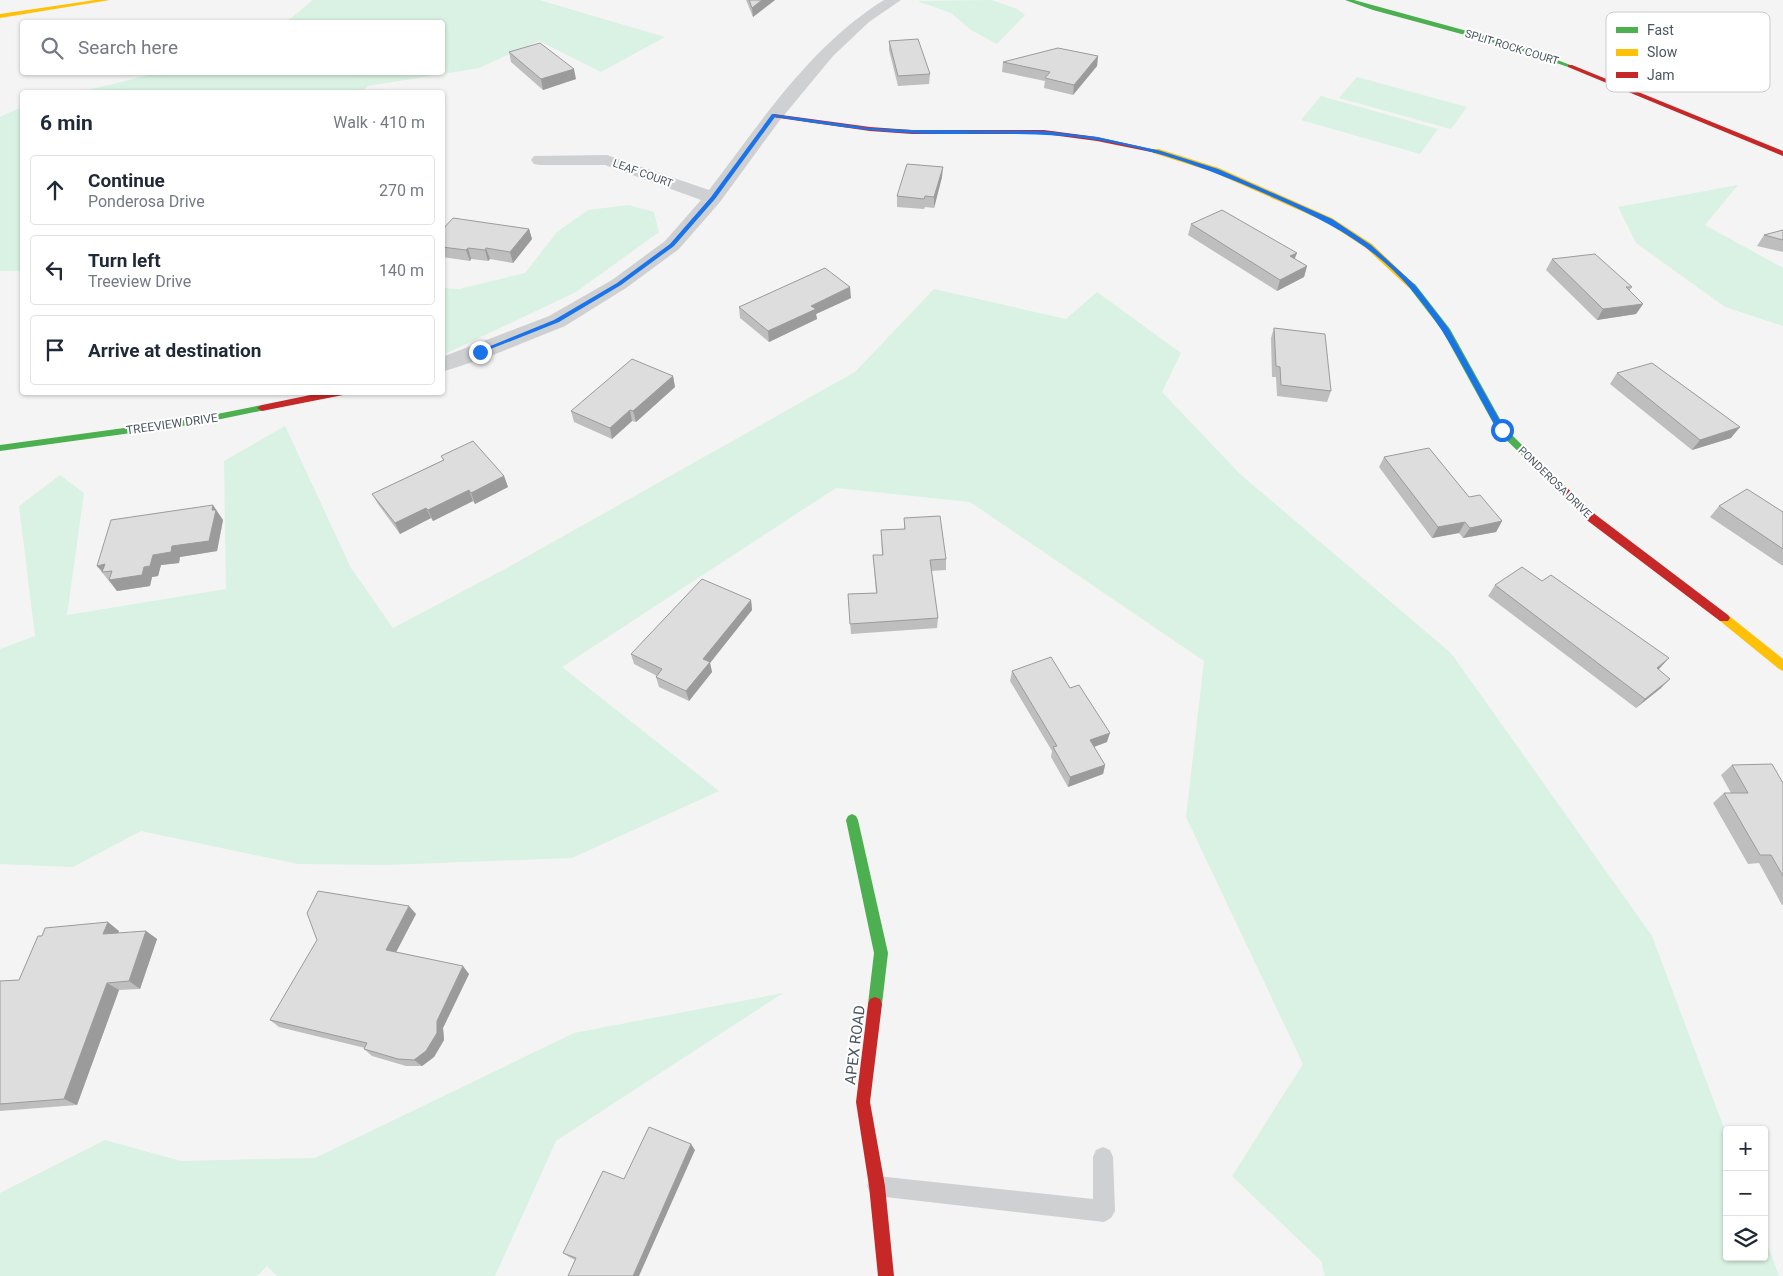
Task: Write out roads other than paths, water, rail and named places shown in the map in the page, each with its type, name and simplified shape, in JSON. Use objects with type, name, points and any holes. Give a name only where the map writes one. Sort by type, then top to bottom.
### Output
[{"type":"street","points":[[0,16],[107,0]]},
{"type":"street","points":[[445,364],[557,321],[619,284],[672,245],[713,198],[774,116],[826,52],[864,19],[894,0]]},
{"type":"street","name":"SPLIT ROCK COURT","points":[[1348,0],[1401,17],[1538,53],[1606,81]]},
{"type":"street","name":"SPLIT ROCK COURT","points":[[1633,92],[1783,154]]},
{"type":"street","name":"PONDEROSA DRIVE","points":[[774,116],[870,129],[912,132],[1044,132],[1097,139],[1160,152],[1216,170],[1330,220],[1369,246],[1411,285],[1446,329],[1502,430],[1592,518],[1744,632],[1783,666]]},
{"type":"street","name":"LEAF COURT","points":[[540,160],[608,160],[713,198]]},
{"type":"street","name":"TREEVIEW DRIVE","points":[[0,448],[197,421],[328,395]]},
{"type":"street","name":"APEX ROAD","points":[[852,820],[881,953],[864,1102],[877,1186],[886,1276]]},
{"type":"lane","points":[[877,1186],[1104,1211],[1103,1156]]}]
